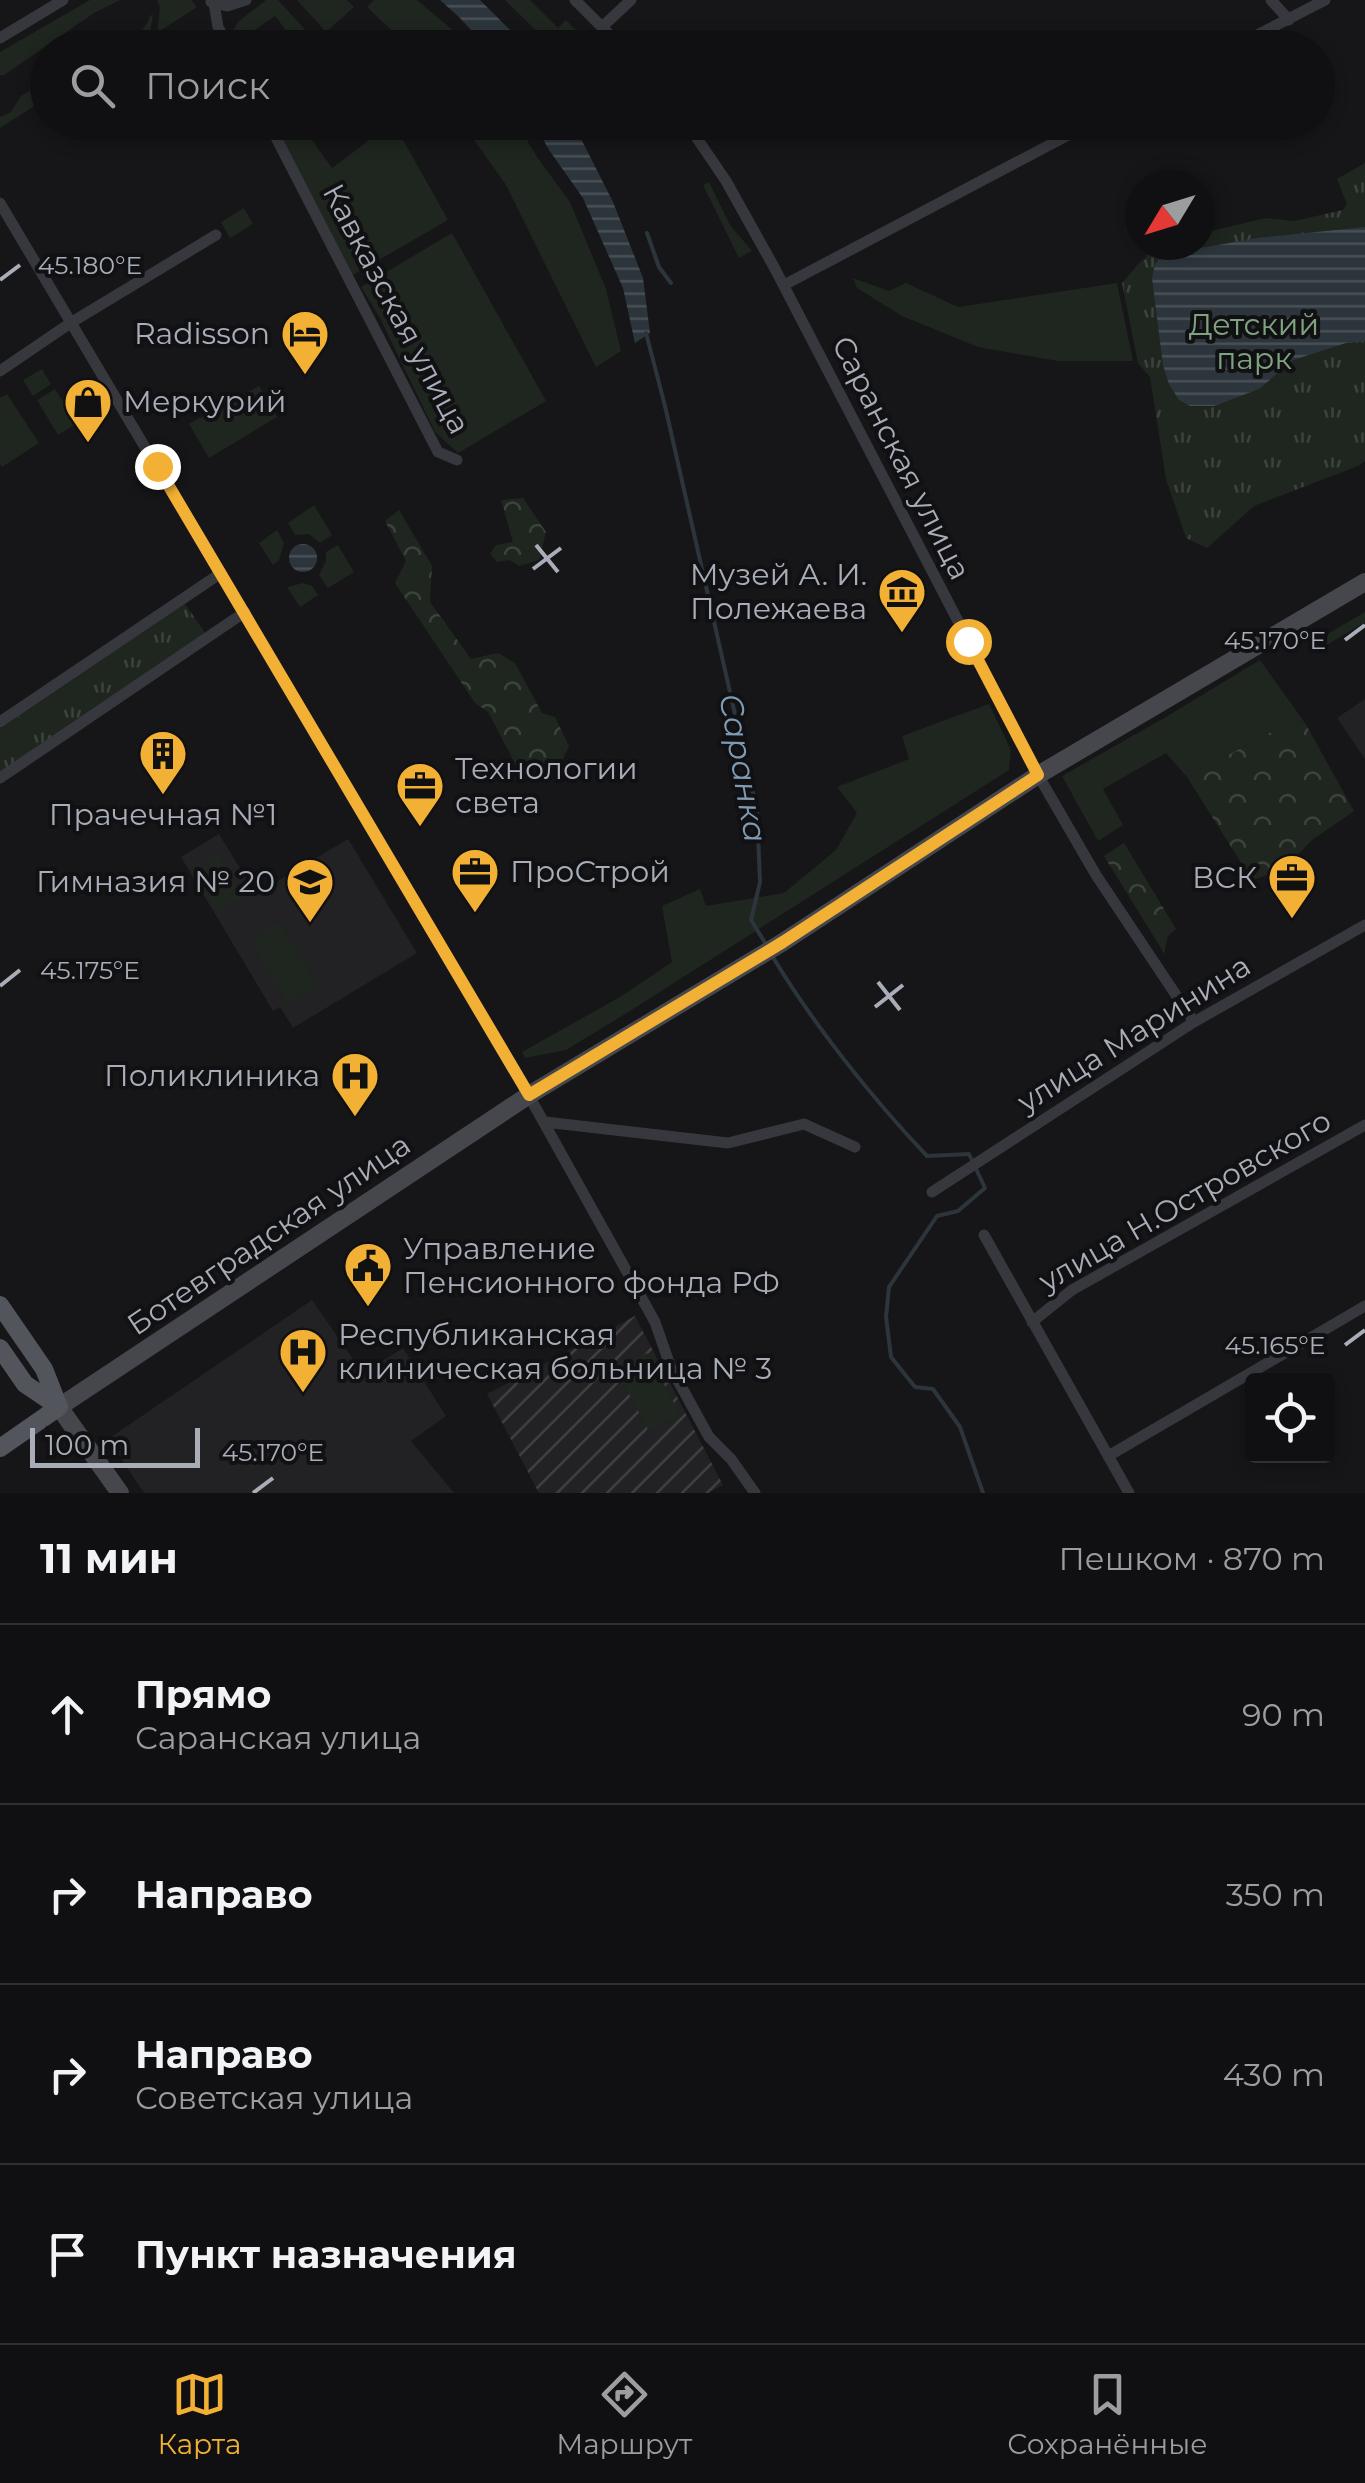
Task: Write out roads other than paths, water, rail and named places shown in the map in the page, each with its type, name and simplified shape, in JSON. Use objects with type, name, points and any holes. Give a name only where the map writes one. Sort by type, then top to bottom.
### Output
[{"type":"main road","points":[[1038,775],[1365,582]]},
{"type":"main road","name":"Ботевградская улица","points":[[0,1448],[529,1095],[783,942],[1038,775]]},
{"type":"main road","points":[[0,1304],[44,1369],[59,1407],[120,1493]]},
{"type":"main road","points":[[0,1348],[25,1384],[59,1407]]},
{"type":"street","points":[[0,38],[62,0]]},
{"type":"street","points":[[210,1],[227,6],[246,0]]},
{"type":"street","points":[[576,0],[605,30]]},
{"type":"street","points":[[602,27],[631,0]]},
{"type":"street","points":[[1272,0],[1289,20]]},
{"type":"street","points":[[1269,30],[1325,0]]},
{"type":"street","points":[[210,1],[220,30]]},
{"type":"street","name":"Кавказская улица","points":[[277,140],[438,452],[458,460]]},
{"type":"street","name":"Саранская улица","points":[[698,140],[726,181],[784,286],[1038,775],[1090,866],[1194,1022]]},
{"type":"street","points":[[784,286],[1059,140]]},
{"type":"street","points":[[0,203],[545,1122],[655,1322],[671,1368],[700,1420],[754,1493]]},
{"type":"street","points":[[0,372],[72,322],[216,235]]},
{"type":"street","points":[[0,722],[221,574]]},
{"type":"street","points":[[0,778],[245,612]]},
{"type":"street","name":"улица Маринина","points":[[932,1192],[1194,1022],[1365,925]]},
{"type":"street","points":[[545,1122],[728,1143],[804,1124],[854,1147]]},
{"type":"street","name":"улица Н.Островского","points":[[1032,1322],[1072,1290],[1365,1125]]},
{"type":"street","points":[[984,1235],[1129,1493]]},
{"type":"street","points":[[1110,1455],[1365,1306]]},
{"type":"waterway","points":[[647,233],[659,267],[671,283]]},
{"type":"waterway","name":"Саранка","points":[[646,333],[757,811],[760,882],[751,920],[767,946]]},
{"type":"waterway","name":"Саранка","points":[[771,954],[864,1085],[927,1156],[969,1154],[985,1188],[958,1211],[937,1216],[889,1287],[886,1317],[891,1357],[915,1387],[933,1389],[960,1427],[983,1493]]},
{"type":"place","name":"Radisson","points":[[305,376]]},
{"type":"place","name":"Меркурий","points":[[88,444]]},
{"type":"place","name":"Музей А. И. Полежаева","points":[[902,634]]},
{"type":"place","name":"Прачечная №1","points":[[163,796]]},
{"type":"place","name":"Технологии света","points":[[420,828]]},
{"type":"place","name":"ПроСтрой","points":[[475,914]]},
{"type":"place","name":"ВСК","points":[[1292,920]]},
{"type":"place","name":"Гимназия № 20","points":[[310,924]]},
{"type":"place","name":"Поликлиника","points":[[355,1118]]},
{"type":"place","name":"Управление Пенсионного фонда РФ","points":[[368,1308]]},
{"type":"place","name":"Республиканская клиническая больница № 3","points":[[303,1394]]},
{"type":"park label","name":"Детский парк","points":[[1254,342]]}]
